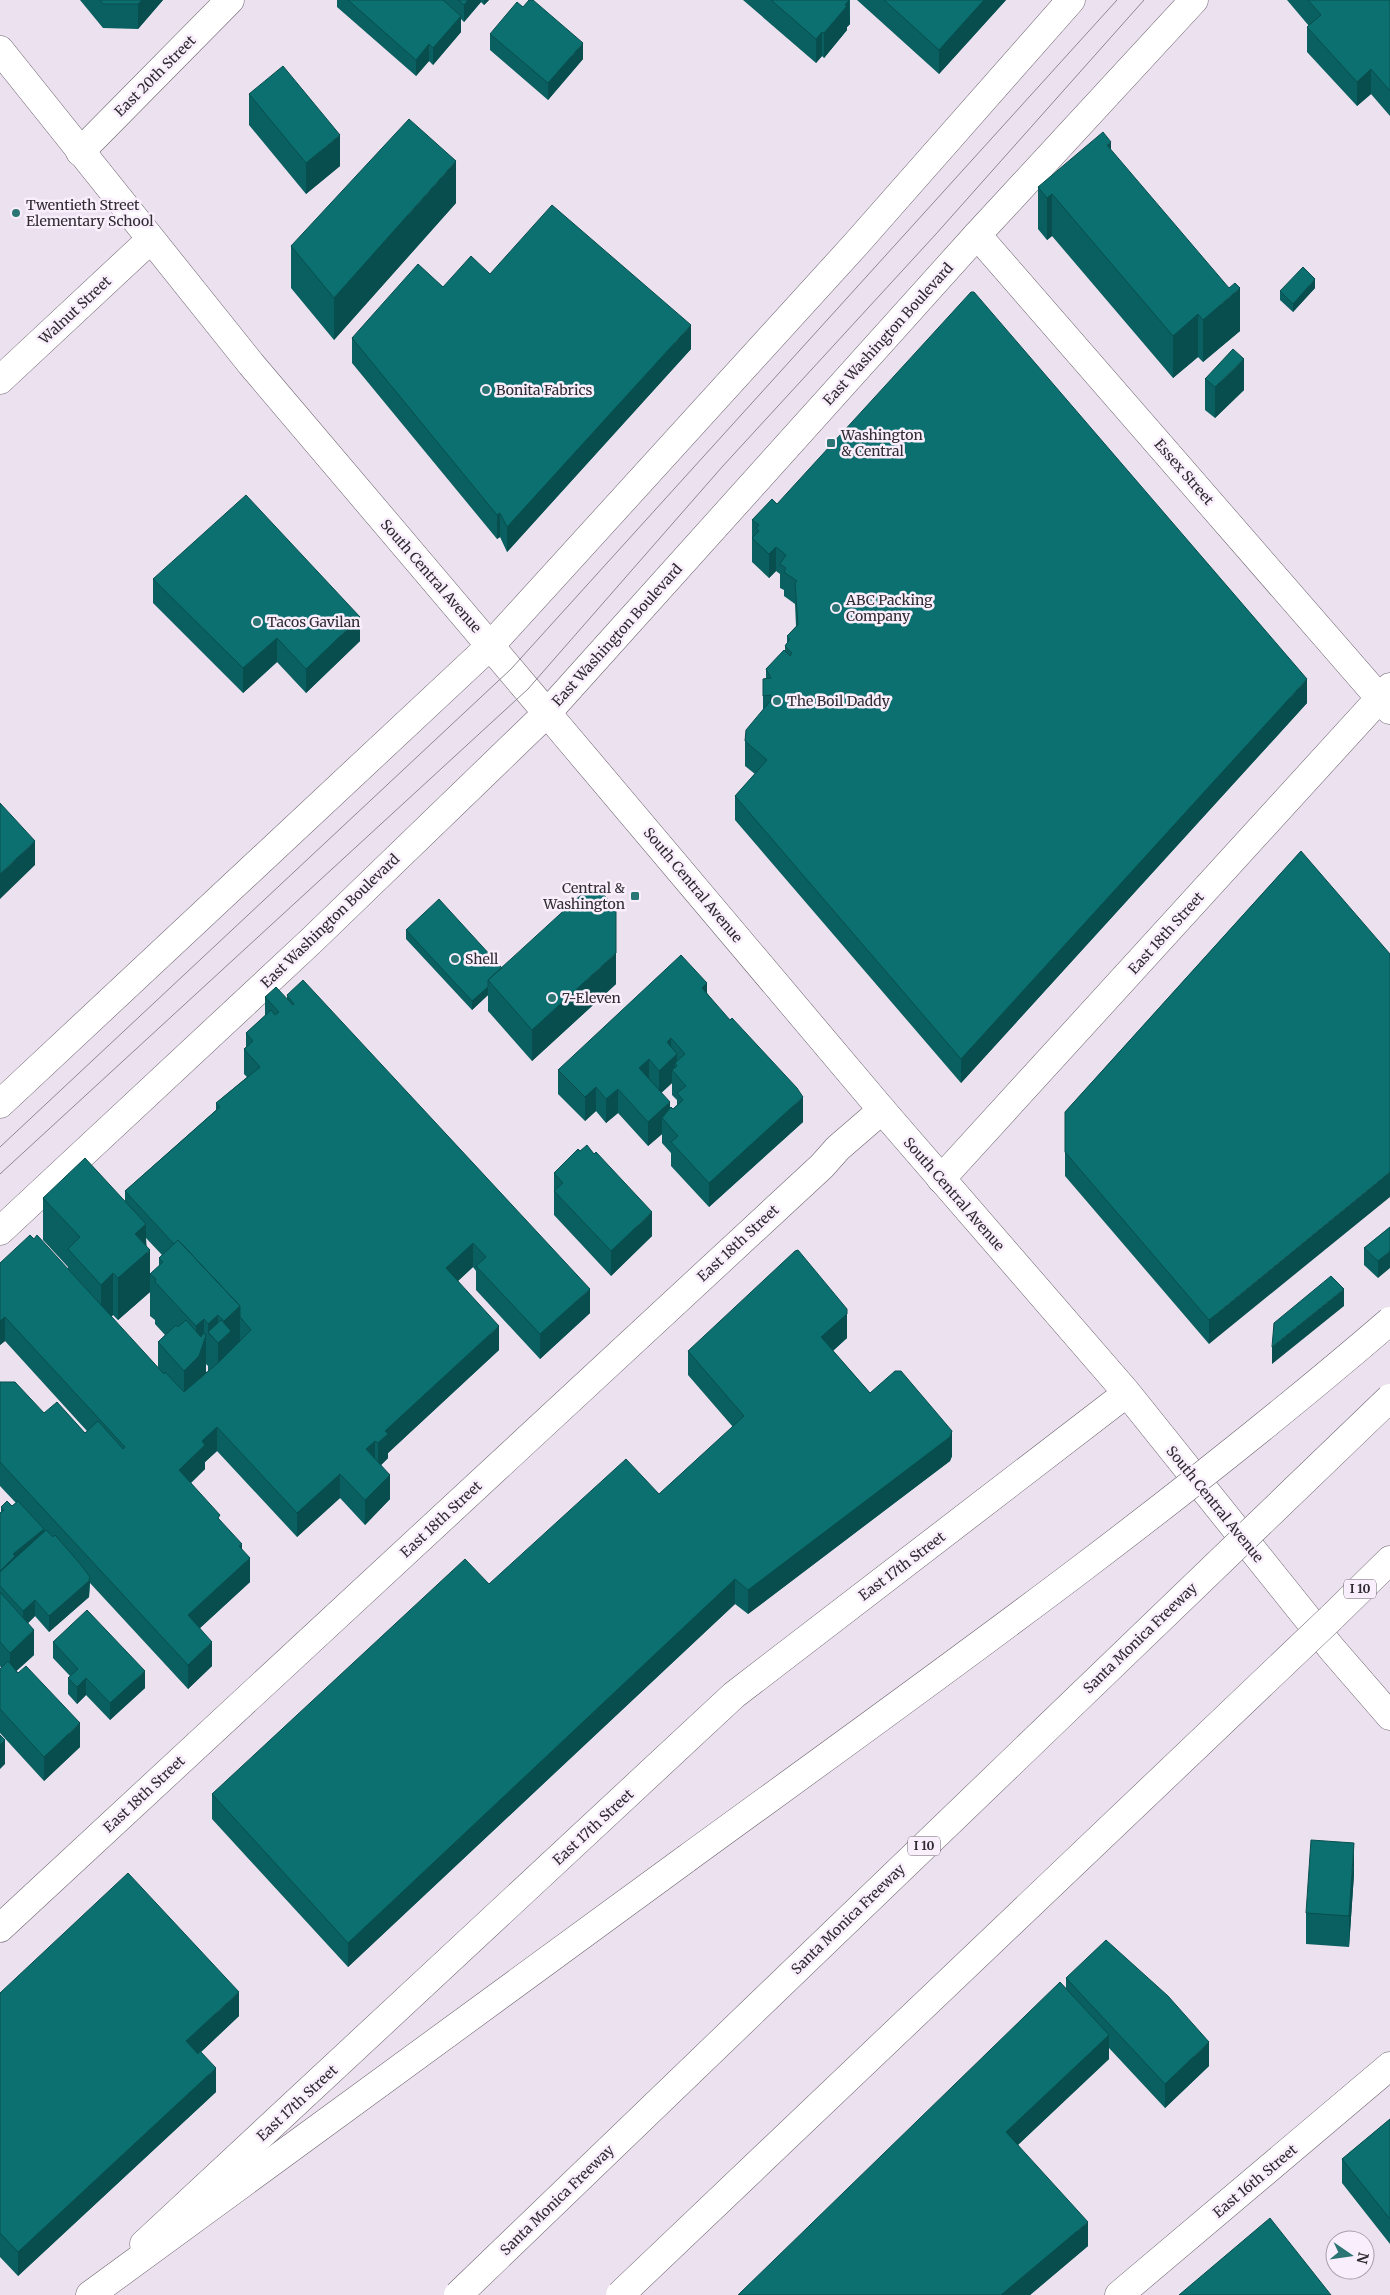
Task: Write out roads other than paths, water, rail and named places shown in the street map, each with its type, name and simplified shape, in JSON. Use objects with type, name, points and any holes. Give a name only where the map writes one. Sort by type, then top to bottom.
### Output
[{"type":"main road","name":"East 20th Street","points":[[80,152],[230,0]]},
{"type":"main road","points":[[0,1104],[491,645],[856,244],[1071,0]]},
{"type":"main road","name":"East Washington Boulevard","points":[[0,1231],[311,941],[547,713],[977,234],[1194,0]]},
{"type":"main road","name":"South Central Avenue","points":[[0,50],[150,240],[295,416],[491,645],[882,1110],[1127,1394],[1332,1648],[1390,1716]]},
{"type":"main road","name":"Essex Street","points":[[977,234],[1387,699]]},
{"type":"main road","name":"Walnut Street","points":[[0,380],[150,240]]},
{"type":"main road","name":"East 18th Street","points":[[941,1179],[1387,699]]},
{"type":"main road","name":"East 18th Street","points":[[0,1928],[822,1166],[838,1148],[882,1110]]},
{"type":"main road","points":[[89,2295],[1067,1582],[1333,1370],[1390,1321]]},
{"type":"main road","name":"East 17th Street","points":[[89,2295],[734,1695],[1127,1394]]},
{"type":"main road","name":"Santa Monica Freeway","points":[[458,2295],[1390,1398]]},
{"type":"main road","name":"I 10","points":[[620,2295],[1390,1560]]},
{"type":"main road","name":"East 16th Street","points":[[1119,2295],[1390,2066]]},
{"type":"tram line","points":[[0,1147],[511,669],[1117,0]]},
{"type":"tram line","points":[[0,1174],[528,689],[722,467],[936,234],[1144,0]]},
{"type":"place","name":"Twentieth Street Elementary School","points":[[16,213]]},
{"type":"place","name":"Bonita Fabrics","points":[[486,390]]},
{"type":"place","name":"Washington & Central","points":[[831,443]]},
{"type":"place","name":"ABC Packing Company","points":[[836,608]]},
{"type":"place","name":"Tacos Gavilan","points":[[257,622]]},
{"type":"place","name":"The Boil Daddy","points":[[777,701]]},
{"type":"place","name":"Central & Washington","points":[[635,896]]},
{"type":"place","name":"Shell","points":[[455,959]]},
{"type":"place","name":"7-Eleven","points":[[552,998]]}]
